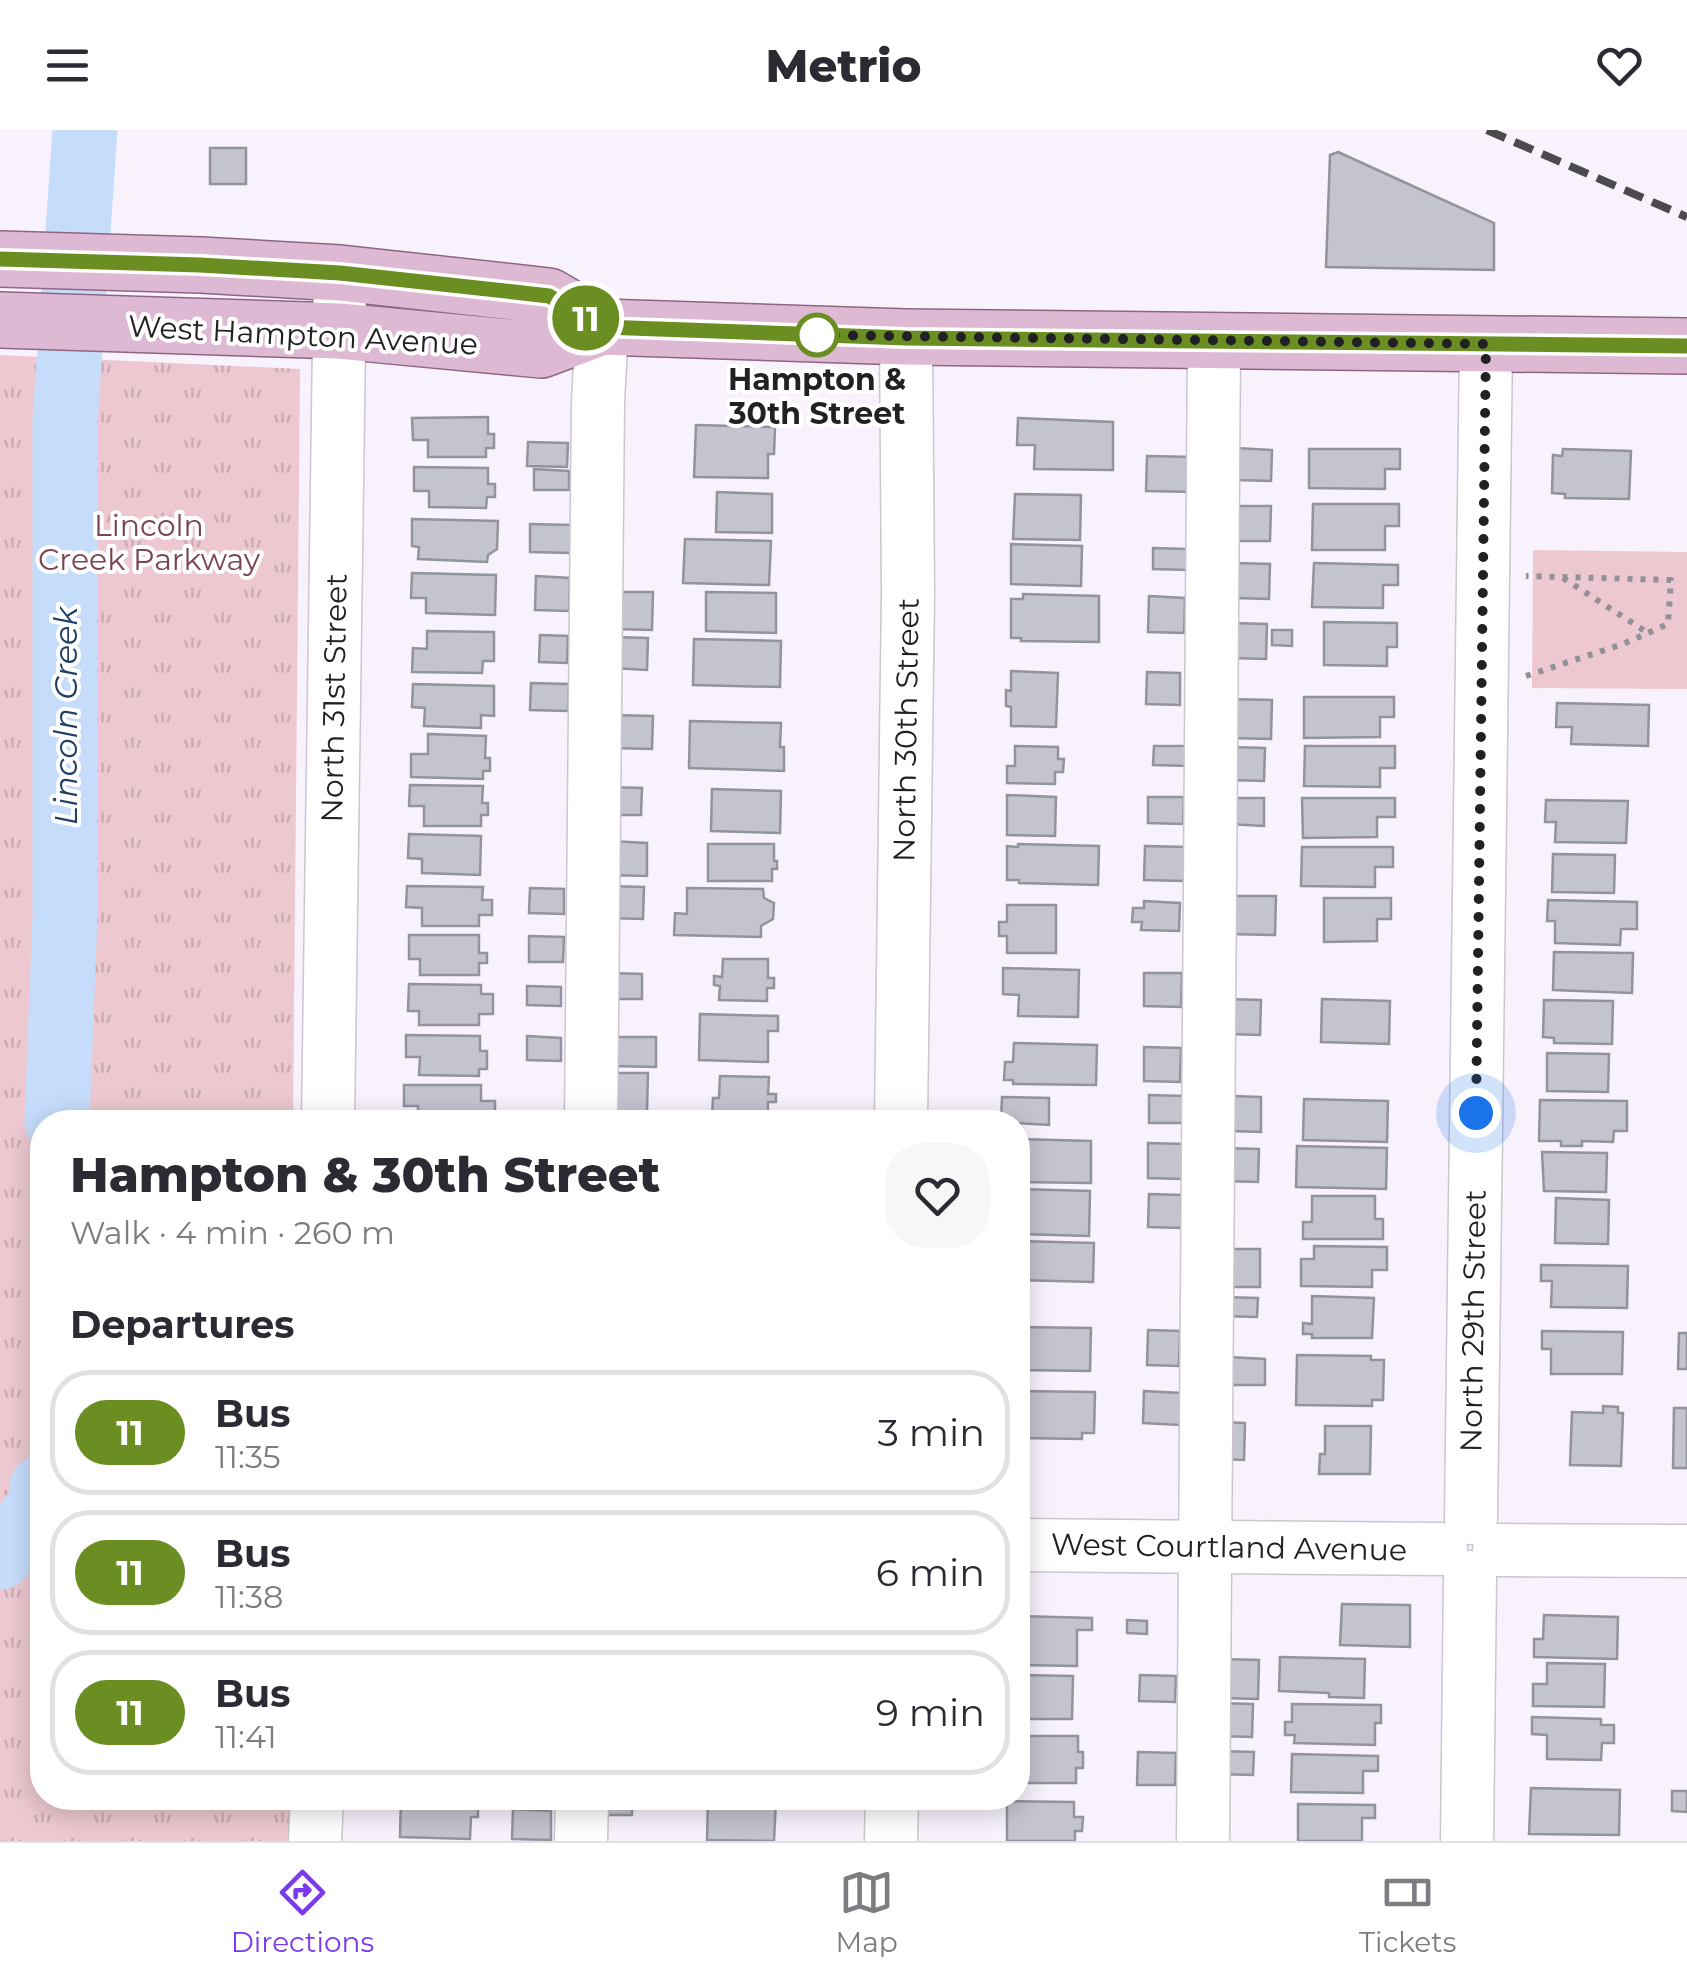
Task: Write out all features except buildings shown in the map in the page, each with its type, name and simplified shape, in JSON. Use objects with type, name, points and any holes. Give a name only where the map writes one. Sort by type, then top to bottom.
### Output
[{"type":"main road","name":"West Hampton Avenue","points":[[0,259],[340,273],[549,296],[602,327]]},
{"type":"main road","name":"West Hampton Avenue","points":[[0,320],[339,332],[541,350],[602,327],[906,338],[1687,346]]},
{"type":"street","name":"North 31st Street","points":[[328,1110],[340,273]]},
{"type":"street","points":[[591,1110],[602,327]]},
{"type":"street","name":"North 30th Street","points":[[901,1110],[908,592],[906,338]]},
{"type":"street","points":[[1202,1841],[1214,341]]},
{"type":"street","name":"North 29th Street","points":[[1467,1841],[1486,344]]},
{"type":"street","name":"West Courtland Avenue","points":[[1030,1545],[1687,1551]]},
{"type":"street","points":[[316,1810],[316,1841]]},
{"type":"street","points":[[581,1841],[582,1810]]},
{"type":"street","points":[[891,1841],[892,1810]]},
{"type":"path","points":[[1525,677],[1623,644],[1668,624],[1671,580],[1526,576]]},
{"type":"path","points":[[1562,577],[1648,633]]},
{"type":"green space","name":"Lincoln Creek Parkway","points":[[0,355],[300,369],[293,1110],[30,1110],[30,1810],[295,1810],[296,1841],[0,1841]]},
{"type":"green space","points":[[1533,550],[1687,552],[1687,689],[1532,688]]},
{"type":"waterway","name":"Lincoln Creek","points":[[57,1110],[65,915],[65,420],[85,130]]},
{"type":"waterway","name":"Lincoln Creek","points":[[0,1557],[30,1518]]},
{"type":"railway","points":[[1487,130],[1687,217]]},
{"type":"bus line","name":"11","points":[[0,259],[340,273],[514,292],[549,296],[602,327],[906,338],[1687,346]]},
{"type":"place","name":"Hampton & 30th Street","points":[[817,335]]},
{"type":"route","points":[[817,335],[1486,344],[1476,1113]]}]
